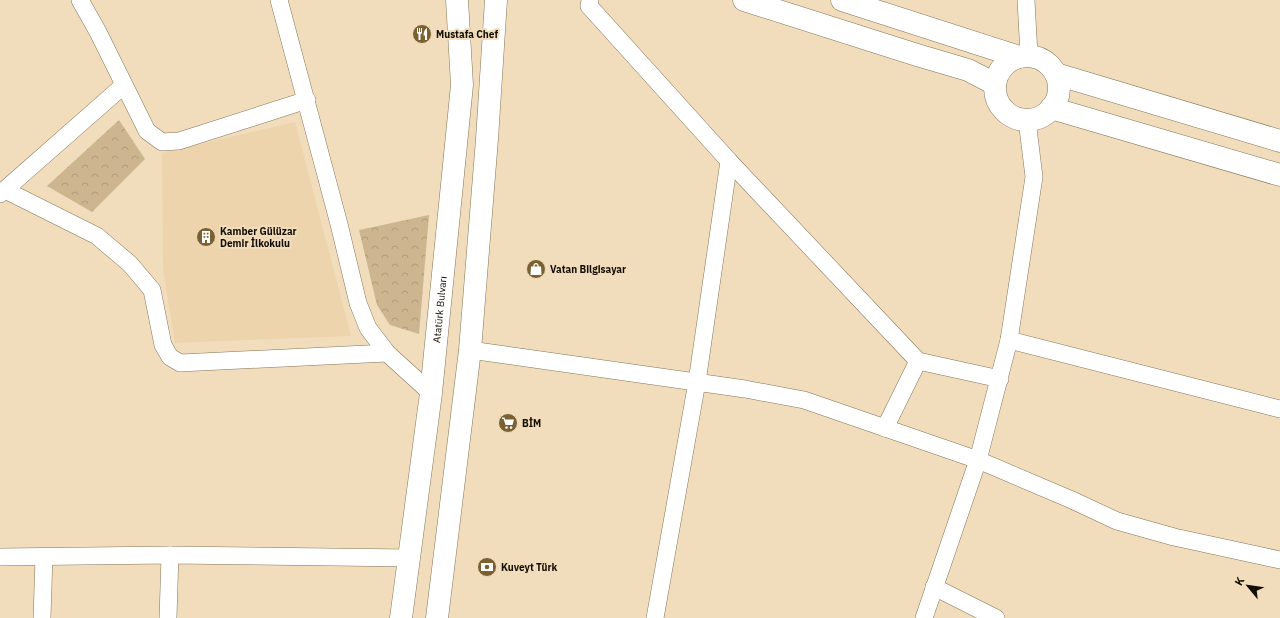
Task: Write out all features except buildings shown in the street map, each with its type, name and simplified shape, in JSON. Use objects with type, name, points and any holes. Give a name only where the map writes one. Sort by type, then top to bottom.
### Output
[{"type":"main road","name":"Atatürk Bulvarı","points":[[401,618],[431,394],[462,85],[456,0]]},
{"type":"main road","points":[[437,618],[470,350],[487,139],[496,0]]},
{"type":"main road","points":[[744,0],[968,70],[995,84]]},
{"type":"main road","points":[[842,0],[1024,56],[1039,58],[1049,64],[1056,74],[1059,82],[1058,94],[1047,113],[1027,120],[1013,117],[1007,113],[999,105],[995,94],[996,77],[1001,67],[1012,59],[1024,56]]},
{"type":"main road","points":[[1056,74],[1280,141]]},
{"type":"main road","points":[[1051,108],[1280,175]]},
{"type":"street","points":[[80,0],[98,32],[147,131],[162,142],[179,141],[307,100]]},
{"type":"street","points":[[279,0],[307,100],[358,303],[368,328],[387,353],[431,394]]},
{"type":"street","points":[[590,0],[589,6],[729,161],[918,361],[1000,379]]},
{"type":"street","points":[[1024,56],[1026,0]]},
{"type":"street","points":[[124,85],[2,192],[97,236],[130,264],[152,290],[162,346],[170,357],[180,363],[387,353]]},
{"type":"street","points":[[924,618],[978,460],[1009,340],[1034,177],[1027,120]]},
{"type":"street","points":[[655,618],[697,382],[729,161]]},
{"type":"street","points":[[1009,340],[1280,408]]},
{"type":"street","points":[[470,350],[745,389],[804,400],[978,460],[1117,521],[1174,537],[1280,560]]},
{"type":"street","points":[[885,428],[918,361]]},
{"type":"street","points":[[168,618],[170,555]]},
{"type":"street","points":[[0,557],[170,555],[409,558]]},
{"type":"street","points":[[42,618],[44,557]]},
{"type":"street","points":[[934,587],[996,618]]},
{"type":"shaded area","points":[[295,122],[351,336],[175,343],[163,269],[162,153]]},
{"type":"green space","points":[[119,120],[145,159],[92,212],[47,186]]},
{"type":"green space","points":[[429,215],[419,334],[390,325],[377,305],[359,230]]},
{"type":"place","name":"Mustafa Chef","points":[[422,34]]},
{"type":"place","name":"Kamber Gülüzar Demir İlkokulu","points":[[206,237]]},
{"type":"place","name":"Vatan Bilgisayar","points":[[536,269]]},
{"type":"place","name":"BİM","points":[[508,423]]},
{"type":"place","name":"Kuveyt Türk","points":[[487,567]]}]
